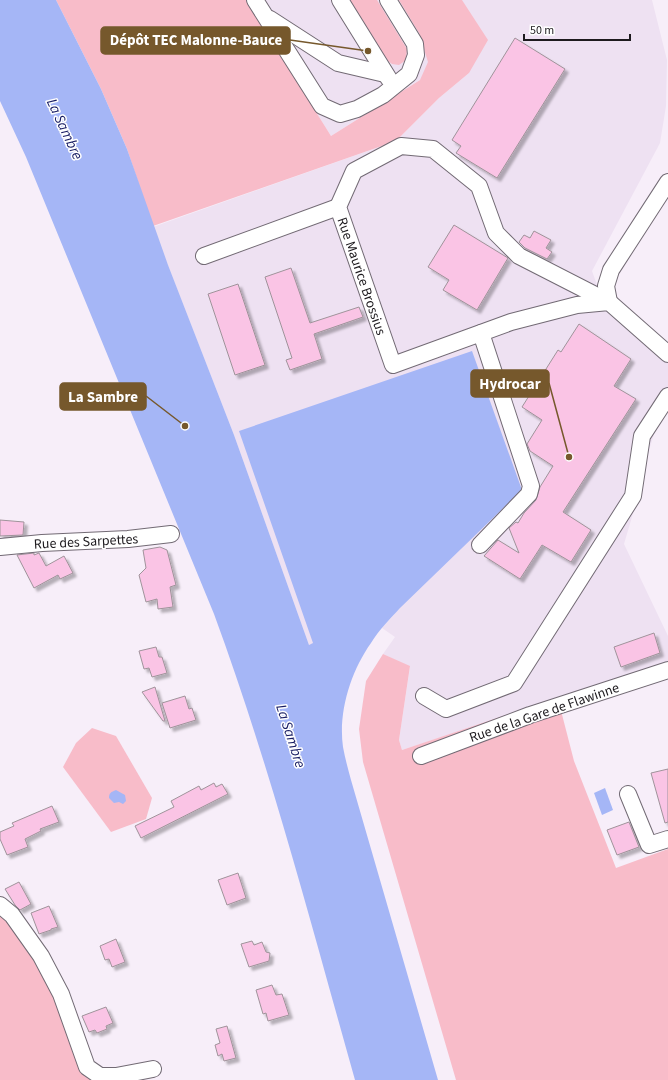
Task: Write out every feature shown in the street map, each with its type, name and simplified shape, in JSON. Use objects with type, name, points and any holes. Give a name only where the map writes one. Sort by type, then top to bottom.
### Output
[{"type":"street","points":[[255,0],[322,106],[340,114],[357,109],[383,95],[389,80]]},
{"type":"street","points":[[340,0],[389,80]]},
{"type":"street","points":[[266,16],[338,63],[389,80],[409,74],[416,55],[415,44],[388,0]]},
{"type":"street","name":"Rue Maurice Brossius","points":[[609,302],[577,305],[511,322],[393,364],[338,207],[354,171],[401,146],[433,149],[479,186],[496,233],[519,256],[609,302],[668,354]]},
{"type":"street","points":[[609,302],[606,286],[611,270],[668,182]]},
{"type":"street","points":[[204,256],[338,207]]},
{"type":"street","points":[[480,545],[529,494],[531,486],[481,333]]},
{"type":"street","points":[[424,696],[446,709],[514,683],[633,496],[642,436],[668,396]]},
{"type":"street","name":"Rue des Sarpettes","points":[[0,547],[42,543],[128,539],[171,534]]},
{"type":"street","name":"Rue de la Gare de Flawinne","points":[[421,756],[530,715],[668,670]]},
{"type":"street","points":[[628,794],[649,845],[668,839]]},
{"type":"street","points":[[0,905],[12,915],[41,956],[61,994],[87,1067],[100,1076],[116,1076],[153,1070]]},
{"type":"shaded area","points":[[56,0],[246,0],[331,136],[420,80],[428,62],[419,33],[399,0],[462,0],[488,40],[469,73],[439,98],[396,141],[153,226],[127,149],[101,89]]},
{"type":"shaded area","points":[[246,0],[652,0],[667,60],[666,106],[660,143],[592,271],[606,310],[668,363],[668,404],[661,413],[649,450],[637,500],[624,544],[668,636],[668,662],[402,750],[399,740],[410,667],[383,654],[395,637],[382,628],[400,608],[309,645],[234,435],[153,227],[396,141],[439,98],[469,73],[434,71],[331,136]]},
{"type":"shaded area","points":[[350,0],[377,0],[407,49],[406,60],[399,65],[392,64],[388,61]]},
{"type":"shaded area","points":[[383,654],[410,666],[399,740],[402,750],[558,699],[574,761],[616,868],[668,849],[668,1080],[456,1080],[363,762],[359,729],[366,681]]},
{"type":"shaded area","points":[[92,728],[116,736],[152,798],[146,819],[111,832],[63,767],[76,743]]},
{"type":"shaded area","points":[[0,905],[12,915],[101,1080],[0,1080]]},
{"type":"water","points":[[0,0],[56,0],[101,89],[127,149],[168,265],[234,435],[309,645],[313,643],[239,431],[472,351],[522,490],[400,608],[385,625],[357,666],[344,706],[342,720],[343,747],[349,772],[438,1080],[355,1080],[272,787],[214,614],[26,157],[0,101]]},
{"type":"water","points":[[605,788],[613,810],[602,815],[594,793]]},
{"type":"water","points":[[116,790],[125,795],[126,801],[123,804],[119,802],[114,803],[109,798],[109,795]]},
{"type":"building","points":[[515,38],[565,69],[497,178],[456,153],[461,146],[452,140]]},
{"type":"building","points":[[454,225],[508,258],[477,310],[443,290],[449,280],[428,267]]},
{"type":"building","points":[[534,231],[551,240],[546,248],[552,252],[547,259],[525,248],[519,242],[524,235],[530,238]]},
{"type":"building","points":[[291,268],[310,323],[359,307],[363,317],[314,334],[322,359],[290,370],[286,360],[292,358],[265,277]]},
{"type":"building","points":[[238,284],[265,365],[235,375],[208,294]]},
{"type":"building","points":[[579,324],[631,359],[614,386],[636,399],[563,512],[591,530],[571,562],[542,545],[520,579],[484,556],[498,540],[519,553],[509,528],[516,522],[518,523],[524,513],[536,500],[540,487],[553,466],[530,451],[527,444],[542,420],[522,407],[558,350],[561,352]]},
{"type":"building","points":[[0,520],[24,522],[23,535],[0,536]]},
{"type":"building","points":[[160,547],[167,550],[176,585],[170,587],[173,607],[158,609],[157,599],[146,602],[139,575],[146,568],[143,550]]},
{"type":"building","points":[[34,553],[34,555],[39,553],[46,566],[64,556],[73,573],[60,579],[58,575],[34,588],[17,555]]},
{"type":"building","points":[[654,633],[660,653],[621,667],[614,647]]},
{"type":"building","points":[[156,647],[159,657],[162,657],[167,673],[152,677],[149,668],[144,669],[139,651]]},
{"type":"building","points":[[155,687],[165,721],[163,721],[142,692]]},
{"type":"building","points":[[185,696],[189,709],[192,708],[196,720],[170,728],[162,703]]},
{"type":"building","points":[[668,769],[668,822],[665,823],[651,773]]},
{"type":"building","points":[[214,783],[216,787],[222,784],[228,794],[141,838],[135,826],[174,807],[171,801],[199,786],[201,790]]},
{"type":"building","points":[[52,806],[59,822],[40,829],[41,831],[25,839],[28,847],[7,855],[0,839],[0,832],[14,826],[12,823]]},
{"type":"building","points":[[629,822],[639,847],[617,855],[607,830]]},
{"type":"building","points":[[238,873],[246,898],[227,905],[218,880]]},
{"type":"building","points":[[19,882],[31,904],[20,910],[5,889]]},
{"type":"building","points":[[49,906],[58,927],[39,934],[31,913]]},
{"type":"building","points":[[116,939],[125,962],[112,967],[109,959],[105,960],[100,946]]},
{"type":"building","points":[[252,941],[254,945],[262,942],[266,952],[270,953],[269,961],[249,967],[241,944]]},
{"type":"building","points":[[272,985],[276,995],[282,994],[289,1015],[268,1021],[266,1013],[263,1014],[256,990]]},
{"type":"building","points":[[106,1007],[113,1023],[106,1026],[107,1029],[97,1033],[95,1030],[89,1032],[82,1016]]},
{"type":"building","points":[[227,1026],[236,1058],[224,1061],[222,1054],[218,1056],[215,1045],[220,1043],[216,1029]]},
{"type":"place","name":"Dépôt TEC Malonne-Bauce","points":[[368,51]]},
{"type":"place","name":"La Sambre","points":[[185,426]]},
{"type":"place","name":"Hydrocar","points":[[569,457]]}]
